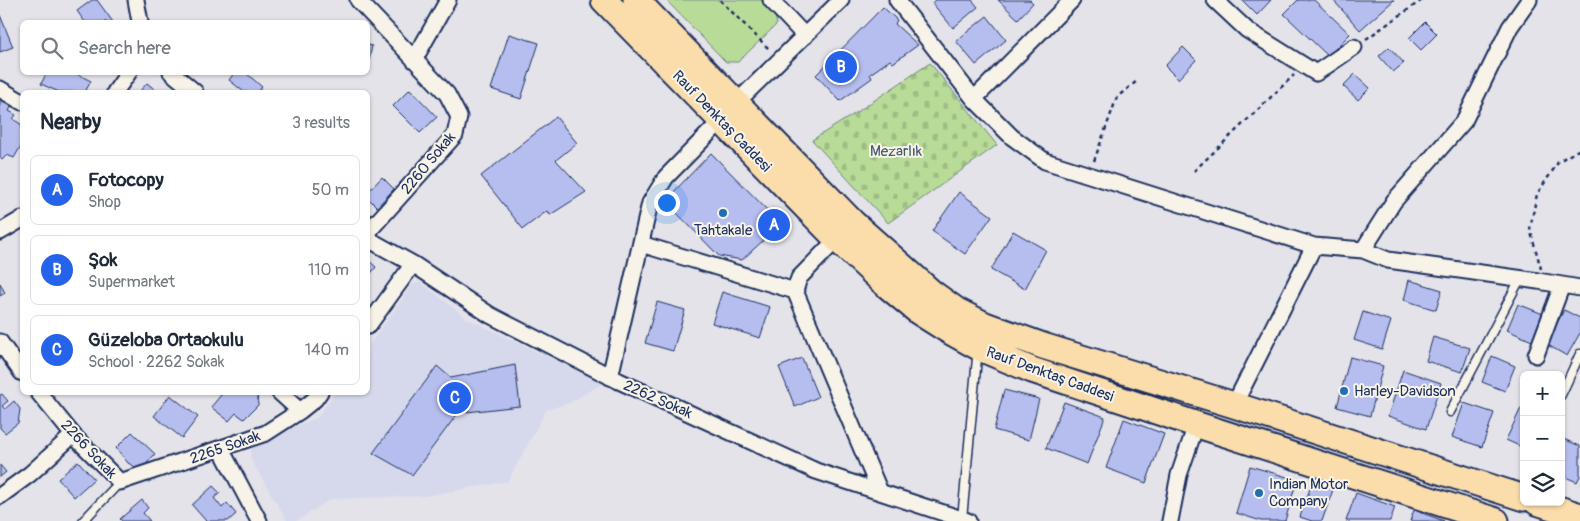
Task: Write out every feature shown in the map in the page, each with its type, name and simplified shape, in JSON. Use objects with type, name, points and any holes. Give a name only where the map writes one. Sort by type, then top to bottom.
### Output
[{"type":"main road","name":"Rauf Denktaş Caddesi","points":[[604,0],[932,294],[957,311],[985,325],[1044,346],[1520,497]]},
{"type":"main road","name":"Rauf Denktaş Caddesi","points":[[636,0],[837,239],[883,282],[919,312],[982,349],[1032,370],[1496,521]]},
{"type":"main road","points":[[1549,506],[1580,516]]},
{"type":"street","points":[[136,0],[140,20]]},
{"type":"street","name":"2260 Sokak","points":[[358,0],[447,94],[459,117],[456,135],[370,230]]},
{"type":"street","points":[[414,60],[448,0]]},
{"type":"street","points":[[770,0],[805,36]]},
{"type":"street","points":[[610,377],[650,203],[666,177],[729,111],[841,0]]},
{"type":"street","points":[[897,0],[974,99],[1012,137],[1045,161],[1314,246],[1363,250],[1388,260],[1580,288]]},
{"type":"street","points":[[974,99],[1072,0]]},
{"type":"street","points":[[1215,0],[1247,30],[1316,73],[1354,47]]},
{"type":"street","points":[[1363,250],[1394,201],[1464,121],[1510,28],[1529,0]]},
{"type":"street","points":[[116,90],[127,75]]},
{"type":"street","points":[[175,75],[193,90]]},
{"type":"street","points":[[0,89],[20,101]]},
{"type":"street","points":[[0,232],[20,220]]},
{"type":"street","points":[[837,239],[799,278],[796,291],[880,492]]},
{"type":"street","name":"2262 Sokak","points":[[370,240],[413,264],[490,315],[610,377],[816,471],[965,520]]},
{"type":"street","points":[[641,244],[796,291]]},
{"type":"street","points":[[1234,405],[1314,246]]},
{"type":"street","points":[[370,323],[413,264]]},
{"type":"street","points":[[1536,355],[1562,285]]},
{"type":"street","points":[[0,342],[20,370]]},
{"type":"street","name":"2266 Sokak","points":[[40,395],[73,434],[120,482]]},
{"type":"street","points":[[282,395],[300,411]]},
{"type":"street","name":"2265 Sokak","points":[[120,482],[266,433],[300,411],[316,399],[318,395]]},
{"type":"street","points":[[1170,521],[1179,475],[1194,431],[1201,426]]},
{"type":"street","points":[[0,496],[30,474],[73,434]]},
{"type":"street","points":[[221,448],[259,521]]},
{"type":"lane","points":[[1450,412],[1520,279]]},
{"type":"lane","points":[[1565,386],[1580,354]]},
{"type":"lane","points":[[965,520],[977,358]]},
{"type":"lane","points":[[83,521],[120,482]]},
{"type":"path","points":[[720,0],[780,60]]},
{"type":"path","points":[[1354,47],[1422,0]]},
{"type":"path","points":[[1194,172],[1304,65]]},
{"type":"path","points":[[1089,174],[1117,96],[1137,81]]},
{"type":"path","points":[[1545,282],[1530,229],[1537,194],[1559,161],[1580,149]]},
{"type":"shaded area","points":[[420,282],[468,319],[603,383],[569,403],[546,410],[508,481],[424,496],[331,499],[297,521],[287,521],[250,458],[252,443],[317,418],[334,395],[370,395],[370,344],[412,285]]},
{"type":"green space","points":[[666,0],[761,0],[775,16],[777,24],[738,62],[726,62]]},
{"type":"green space","name":"Mezarlık","points":[[930,63],[997,145],[888,223],[812,140]]},
{"type":"building","points":[[92,0],[97,0],[112,20],[84,20],[77,11]]},
{"type":"building","points":[[936,0],[972,0],[978,7],[953,28],[932,3]]},
{"type":"building","points":[[998,0],[1030,0],[1033,3],[1018,19]]},
{"type":"building","points":[[1242,0],[1271,0],[1257,15]]},
{"type":"building","points":[[1298,0],[1314,0],[1350,34],[1328,56],[1284,14]]},
{"type":"building","points":[[1335,0],[1394,0],[1360,30]]},
{"type":"building","points":[[883,7],[897,20],[895,24],[918,45],[893,63],[890,60],[870,74],[872,78],[840,101],[816,75]]},
{"type":"building","points":[[0,15],[13,47],[0,52]]},
{"type":"building","points":[[987,16],[1006,40],[976,65],[956,41]]},
{"type":"building","points":[[1425,22],[1437,34],[1421,50],[1409,38]]},
{"type":"building","points":[[509,34],[539,43],[521,99],[491,89]]},
{"type":"building","points":[[1183,47],[1196,60],[1178,79],[1165,66]]},
{"type":"building","points":[[1389,47],[1404,63],[1393,72],[1379,56]]},
{"type":"building","points":[[1355,74],[1370,88],[1358,100],[1343,86]]},
{"type":"building","points":[[46,75],[79,75],[91,81],[86,90],[54,90],[41,84]]},
{"type":"building","points":[[233,75],[248,75],[262,87],[260,90],[242,90],[229,80]]},
{"type":"building","points":[[147,83],[156,90],[141,90]]},
{"type":"building","points":[[410,89],[437,117],[420,133],[393,106]]},
{"type":"building","points":[[3,99],[12,105],[9,111],[16,115],[13,119],[20,124],[20,148],[14,158],[7,155],[2,160],[0,158],[0,100]]},
{"type":"building","points":[[556,117],[577,143],[556,160],[586,192],[550,215],[547,211],[523,229],[481,176]]},
{"type":"building","name":"Tahtakale","points":[[711,153],[781,224],[742,260],[719,256],[665,201]]},
{"type":"building","points":[[382,177],[394,189],[377,207],[370,200],[370,190]]},
{"type":"building","points":[[959,192],[992,216],[965,254],[932,231]]},
{"type":"building","points":[[1013,231],[1046,250],[1025,289],[991,270]]},
{"type":"building","points":[[370,262],[376,267],[370,274]]},
{"type":"building","points":[[1409,280],[1442,290],[1436,310],[1404,300]]},
{"type":"building","points":[[0,283],[5,293],[0,296]]},
{"type":"building","points":[[722,292],[770,307],[760,338],[712,323]]},
{"type":"building","points":[[657,302],[685,310],[673,351],[645,343]]},
{"type":"building","points":[[1518,304],[1543,314],[1532,341],[1507,330]]},
{"type":"building","points":[[1564,310],[1580,318],[1580,333],[1567,356],[1546,344]]},
{"type":"building","points":[[1363,312],[1391,321],[1382,349],[1354,340]]},
{"type":"building","points":[[1433,337],[1470,348],[1462,372],[1426,361]]},
{"type":"building","points":[[1492,356],[1515,366],[1505,391],[1482,382]]},
{"type":"building","points":[[1350,357],[1383,366],[1370,416],[1337,407]]},
{"type":"building","points":[[802,358],[818,397],[795,407],[779,367]]},
{"type":"building","points":[[515,365],[520,406],[458,413],[412,475],[373,453],[437,366],[451,378]]},
{"type":"building","points":[[1403,370],[1441,383],[1426,429],[1388,416]]},
{"type":"building","points":[[1004,390],[1039,399],[1029,440],[994,430]]},
{"type":"building","points":[[2,394],[8,401],[2,406],[5,409],[14,401],[20,409],[18,423],[5,433],[0,428],[0,395]]},
{"type":"building","points":[[170,395],[198,417],[182,438],[154,416]]},
{"type":"building","points":[[221,395],[257,395],[258,405],[244,419],[236,413],[229,421],[211,407]]},
{"type":"building","points":[[1064,402],[1105,417],[1087,464],[1046,448]]},
{"type":"building","points":[[1464,403],[1494,413],[1482,447],[1452,437]]},
{"type":"building","points":[[1520,410],[1520,446],[1506,440]]},
{"type":"building","points":[[1124,419],[1164,434],[1146,483],[1106,468]]},
{"type":"building","points":[[132,432],[155,454],[141,470],[128,463],[116,448]]},
{"type":"building","points":[[1565,440],[1580,446],[1580,476],[1577,482],[1565,477]]},
{"type":"building","points":[[78,461],[94,479],[74,497],[58,479]]},
{"type":"building","points":[[0,465],[6,472],[0,477]]},
{"type":"building","points":[[1250,466],[1297,480],[1285,521],[1261,521],[1236,513]]},
{"type":"building","points":[[1314,477],[1335,484],[1322,521],[1312,521],[1300,517]]},
{"type":"building","points":[[213,486],[220,493],[214,498],[222,508],[227,503],[236,514],[228,521],[206,521],[192,505]]},
{"type":"building","points":[[1356,493],[1395,507],[1390,521],[1346,521]]},
{"type":"building","points":[[142,500],[148,508],[143,513],[150,521],[122,521],[120,519]]},
{"type":"building","points":[[1414,510],[1444,521],[1410,521]]},
{"type":"place","name":"Şok","points":[[841,67]]},
{"type":"place","name":"Tahtakale","points":[[723,213]]},
{"type":"place","name":"Fotocopy","points":[[774,225]]},
{"type":"place","name":"Harley-Davidson","points":[[1344,391]]},
{"type":"place","name":"Güzeloba Ortaokulu","points":[[455,398]]},
{"type":"place","name":"Indian Motor Company","points":[[1259,493]]}]
